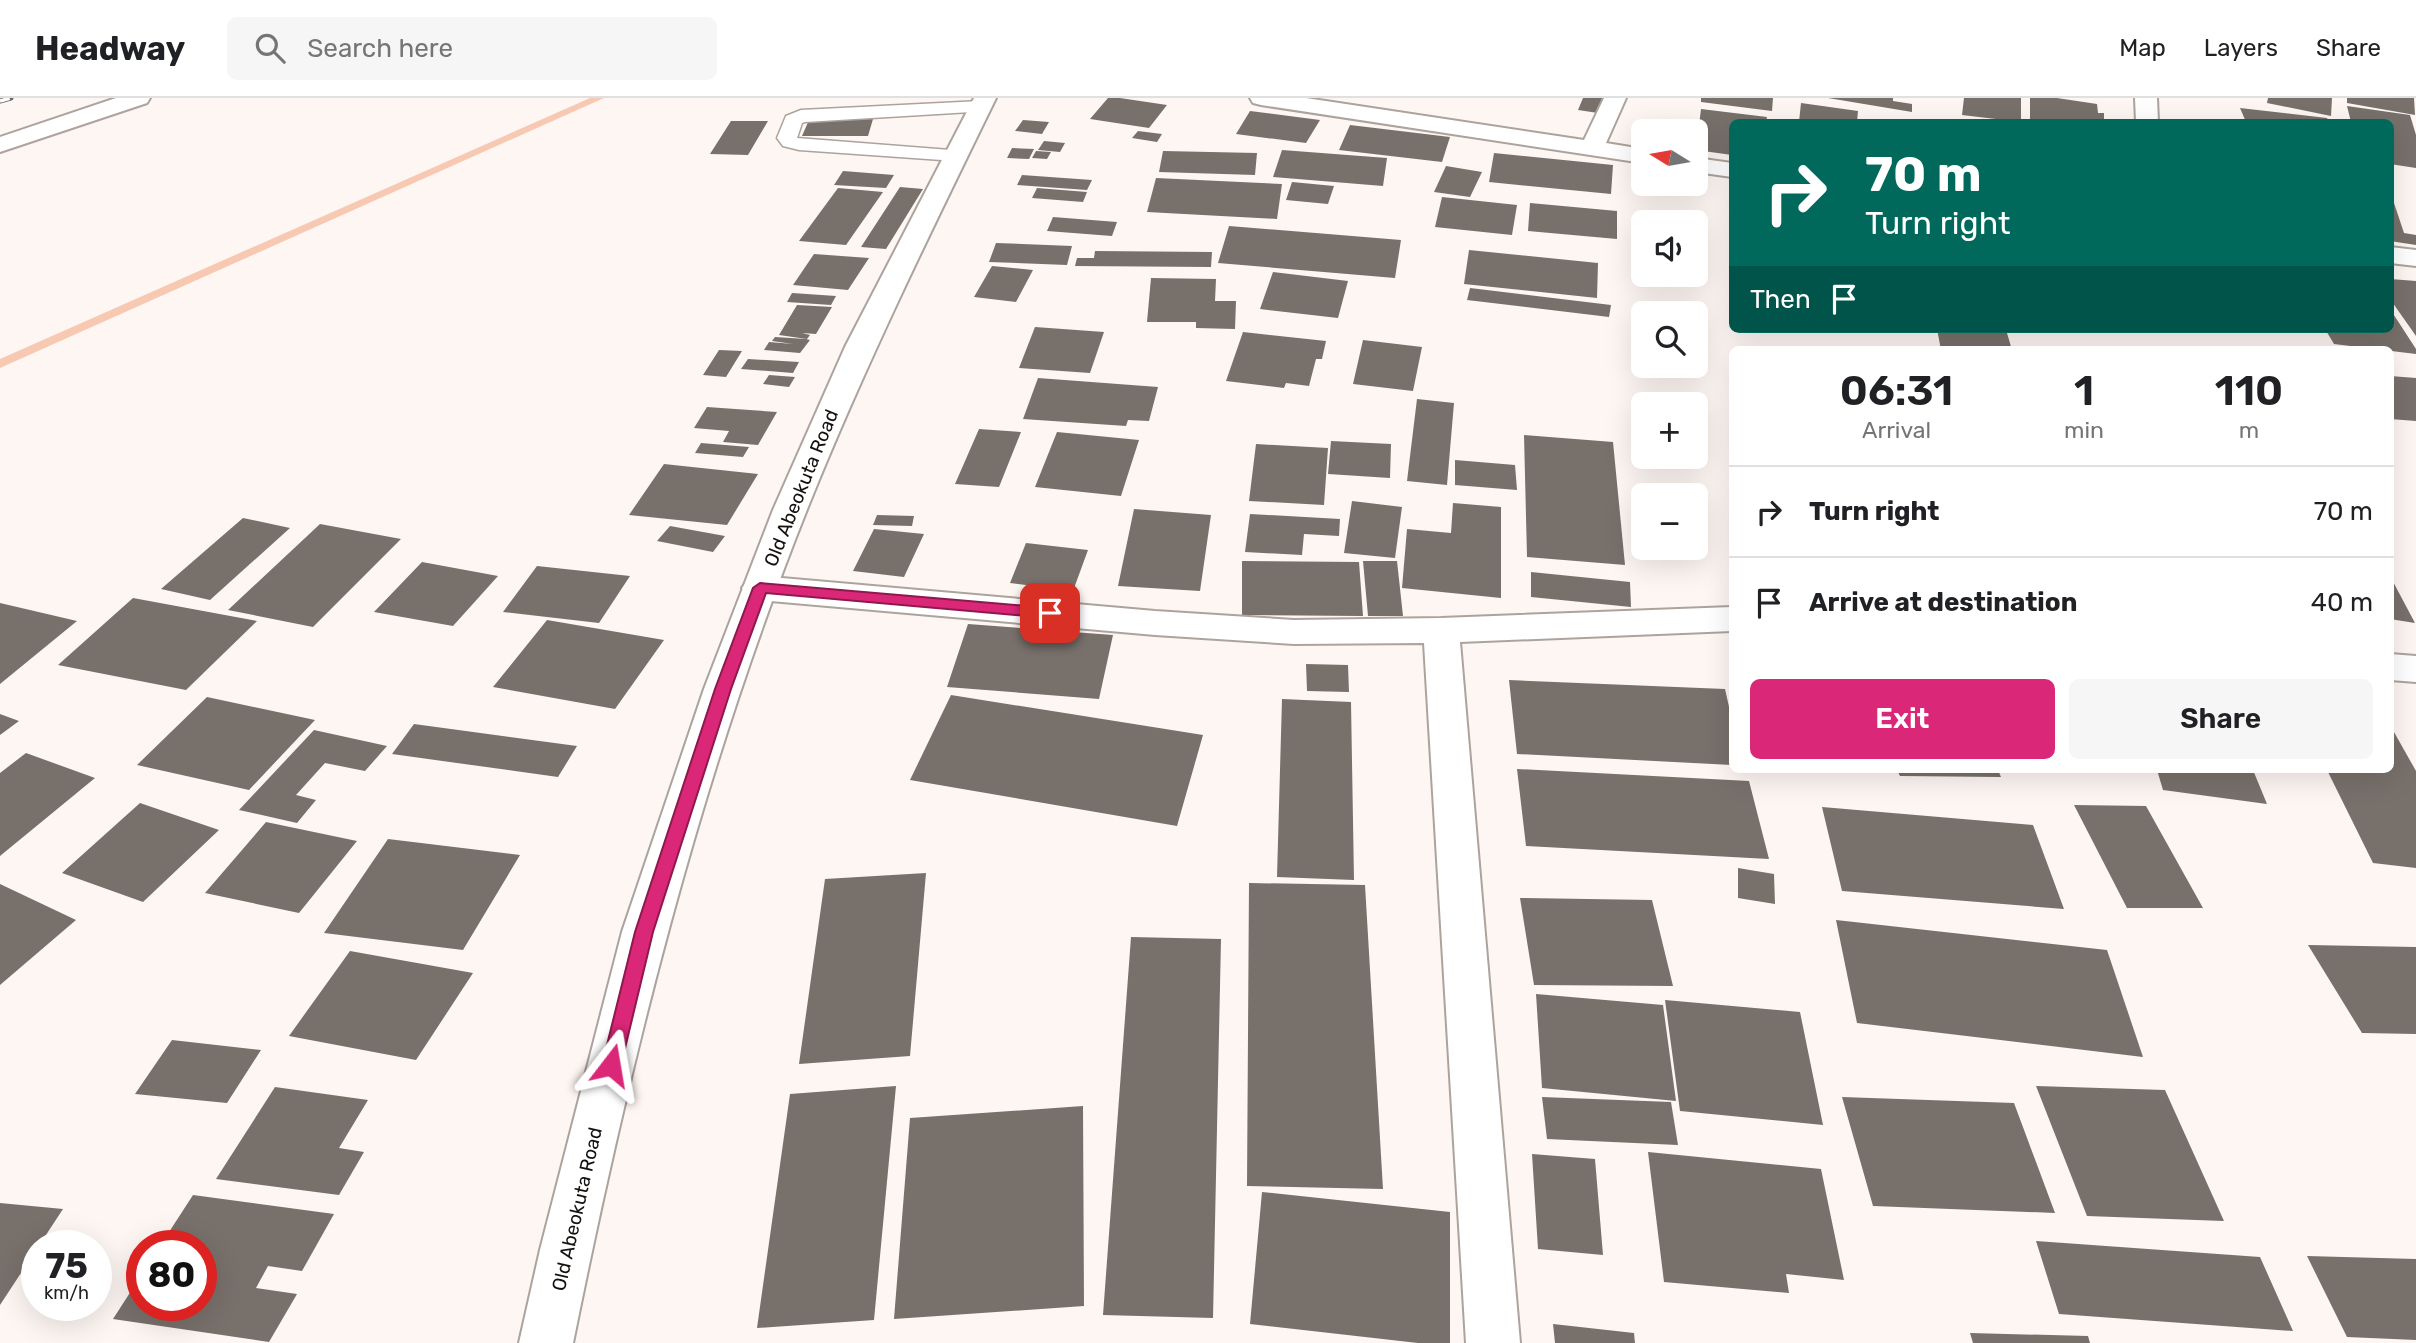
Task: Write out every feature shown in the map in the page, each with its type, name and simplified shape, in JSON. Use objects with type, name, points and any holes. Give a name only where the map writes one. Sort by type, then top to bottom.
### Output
[{"type":"main road","points":[[0,145],[139,98]]},
{"type":"main road","points":[[1261,98],[1631,154]]},
{"type":"main road","points":[[1592,148],[1615,98]]},
{"type":"main road","points":[[2146,98],[2147,119]]},
{"type":"main road","name":"Old Abeokuta Road","points":[[546,1343],[566,1250],[644,932],[723,689],[790,510],[860,347],[983,102]]},
{"type":"main road","points":[[1708,166],[1729,170]]},
{"type":"main road","points":[[2394,255],[2416,258]]},
{"type":"main road","points":[[760,588],[1155,623],[1294,632],[1441,630],[1729,619]]},
{"type":"main road","points":[[1441,630],[1493,1343]]},
{"type":"main road","points":[[2394,667],[2416,669]]},
{"type":"lane","points":[[956,155],[799,144],[790,142],[787,138],[793,120],[801,116],[909,110],[983,102]]},
{"type":"lane","points":[[892,150],[909,110]]},
{"type":"building","points":[[1108,98],[1167,105],[1149,128],[1090,119]]},
{"type":"building","points":[[1583,98],[1604,98],[1598,113],[1578,110]]},
{"type":"building","points":[[1701,98],[1773,98],[1772,111],[1701,102]]},
{"type":"building","points":[[1828,98],[1893,98],[1893,101],[1912,104],[1912,112]]},
{"type":"building","points":[[1964,98],[2021,98],[2021,119],[1962,115]]},
{"type":"building","points":[[2030,98],[2057,98],[2097,104],[2098,113],[2104,113],[2104,119],[2030,119]]},
{"type":"building","points":[[2268,98],[2332,98],[2331,116],[2267,103]]},
{"type":"building","points":[[2347,98],[2414,98],[2415,115],[2347,103]]},
{"type":"building","points":[[1801,103],[1858,111],[1857,119],[1799,119]]},
{"type":"building","points":[[2347,106],[2410,115],[2416,135],[2416,168],[2394,165],[2394,119],[2350,119]]},
{"type":"building","points":[[2240,108],[2328,119],[2245,119]]},
{"type":"building","points":[[1701,109],[1767,117],[1729,119],[1729,155],[1708,152],[1708,119],[1700,119]]},
{"type":"building","points":[[1250,111],[1320,120],[1306,143],[1236,134]]},
{"type":"building","points":[[873,119],[868,136],[802,136],[809,120]]},
{"type":"building","points":[[1023,120],[1049,122],[1042,134],[1015,131]]},
{"type":"building","points":[[731,121],[768,121],[748,155],[710,154]]},
{"type":"building","points":[[1350,125],[1450,137],[1442,162],[1339,150]]},
{"type":"building","points":[[1138,131],[1162,134],[1157,142],[1132,138]]},
{"type":"building","points":[[1044,141],[1065,143],[1060,152],[1038,150]]},
{"type":"building","points":[[1012,148],[1034,149],[1029,159],[1007,158]]},
{"type":"building","points":[[1282,150],[1387,158],[1383,186],[1273,177]]},
{"type":"building","points":[[1036,151],[1051,152],[1047,159],[1032,158]]},
{"type":"building","points":[[1163,151],[1257,153],[1255,175],[1159,172]]},
{"type":"building","points":[[1494,153],[1613,165],[1611,194],[1489,182]]},
{"type":"building","points":[[1446,166],[1482,172],[1470,197],[1434,192]]},
{"type":"building","points":[[843,171],[894,175],[886,188],[834,185]]},
{"type":"building","points":[[1022,175],[1092,180],[1087,190],[1017,185]]},
{"type":"building","points":[[1156,178],[1282,184],[1277,219],[1147,212]]},
{"type":"building","points":[[1292,182],[1334,186],[1328,204],[1286,200]]},
{"type":"building","points":[[900,187],[923,189],[886,249],[861,247]]},
{"type":"building","points":[[838,188],[883,192],[846,245],[799,241]]},
{"type":"building","points":[[1037,188],[1087,192],[1083,202],[1032,198]]},
{"type":"building","points":[[1442,197],[1517,205],[1512,235],[1435,227]]},
{"type":"building","points":[[1530,203],[1617,211],[1617,239],[1528,231]]},
{"type":"building","points":[[2394,203],[2404,233],[2416,235],[2416,245],[2394,242]]},
{"type":"building","points":[[1053,217],[1117,222],[1112,236],[1047,231]]},
{"type":"building","points":[[1229,226],[1401,240],[1395,278],[1218,263]]},
{"type":"building","points":[[996,243],[1072,246],[1067,265],[989,262]]},
{"type":"building","points":[[1469,250],[1598,263],[1597,298],[1464,284]]},
{"type":"building","points":[[1095,251],[1212,252],[1211,267],[1075,266],[1077,258],[1094,258]]},
{"type":"building","points":[[814,254],[869,258],[848,290],[793,285]]},
{"type":"building","points":[[992,266],[1033,270],[1016,302],[974,297]]},
{"type":"building","points":[[1273,272],[1348,281],[1338,318],[1260,309]]},
{"type":"building","points":[[1151,278],[1216,279],[1215,301],[1236,301],[1235,329],[1196,328],[1196,322],[1147,322]]},
{"type":"building","points":[[2394,279],[2416,281],[2416,336],[2394,305]]},
{"type":"building","points":[[1470,288],[1611,305],[1609,317],[1467,300]]},
{"type":"building","points":[[792,293],[836,296],[831,305],[787,302]]},
{"type":"building","points":[[797,305],[832,307],[816,334],[802,333],[810,335],[807,339],[779,335]]},
{"type":"building","points":[[2394,315],[2416,349],[2416,354],[2394,351],[2394,346],[2334,344],[2327,333],[2394,333]]},
{"type":"building","points":[[1035,327],[1104,332],[1090,373],[1019,368]]},
{"type":"building","points":[[1243,332],[1326,341],[1322,359],[1316,359],[1309,386],[1286,383],[1284,388],[1226,381]]},
{"type":"building","points":[[1938,333],[2007,333],[2011,346],[1940,346]]},
{"type":"building","points":[[775,337],[810,340],[800,353],[764,350],[769,342],[793,344],[772,341]]},
{"type":"building","points":[[1363,340],[1422,347],[1413,391],[1353,384]]},
{"type":"building","points":[[719,350],[742,351],[726,377],[703,375]]},
{"type":"building","points":[[748,359],[799,362],[793,373],[741,369]]},
{"type":"building","points":[[769,375],[795,377],[789,387],[763,384]]},
{"type":"building","points":[[2394,376],[2416,378],[2416,421],[2394,419]]},
{"type":"building","points":[[1038,378],[1158,387],[1149,421],[1128,420],[1126,426],[1023,419]]},
{"type":"building","points":[[1417,399],[1454,403],[1447,485],[1407,481]]},
{"type":"building","points":[[707,407],[777,412],[758,445],[723,442],[729,431],[694,428]]},
{"type":"building","points":[[979,429],[1021,432],[999,487],[955,484]]},
{"type":"building","points":[[1057,432],[1139,440],[1121,496],[1035,487]]},
{"type":"building","points":[[1524,435],[1613,442],[1625,565],[1527,557]]},
{"type":"building","points":[[1331,441],[1391,444],[1390,478],[1328,474]]},
{"type":"building","points":[[701,443],[749,447],[743,457],[695,453]]},
{"type":"building","points":[[1256,444],[1328,448],[1324,505],[1249,501]]},
{"type":"building","points":[[1455,460],[1515,465],[1517,490],[1455,485]]},
{"type":"building","points":[[664,464],[758,474],[727,525],[629,515]]},
{"type":"building","points":[[1352,501],[1402,507],[1395,558],[1344,553]]},
{"type":"building","points":[[1453,503],[1501,507],[1501,598],[1402,588],[1407,529],[1451,533]]},
{"type":"building","points":[[1134,509],[1211,515],[1200,591],[1118,586]]},
{"type":"building","points":[[1250,514],[1340,519],[1339,536],[1304,534],[1302,555],[1245,552]]},
{"type":"building","points":[[877,515],[914,516],[912,526],[873,525]]},
{"type":"building","points":[[243,518],[290,528],[210,600],[161,589]]},
{"type":"building","points":[[320,524],[401,539],[313,627],[228,610]]},
{"type":"building","points":[[670,526],[725,536],[713,552],[657,541]]},
{"type":"building","points":[[874,529],[924,534],[904,577],[853,571]]},
{"type":"building","points":[[1026,543],[1088,550],[1073,591],[1010,583]]},
{"type":"building","points":[[1242,561],[1359,562],[1363,616],[1242,615]]},
{"type":"building","points":[[1363,561],[1397,561],[1403,616],[1368,616]]},
{"type":"building","points":[[422,562],[498,576],[453,626],[374,612]]},
{"type":"building","points":[[537,566],[630,576],[599,623],[503,612]]},
{"type":"building","points":[[1531,572],[1630,582],[1631,607],[1531,597]]},
{"type":"building","points":[[2394,584],[2415,623],[2394,620]]},
{"type":"building","points":[[133,598],[257,621],[186,690],[58,665]]},
{"type":"building","points":[[0,603],[77,621],[0,684]]},
{"type":"building","points":[[547,620],[664,640],[615,709],[493,687]]},
{"type":"building","points":[[968,624],[1113,635],[1099,699],[947,687]]},
{"type":"building","points":[[1306,664],[1348,665],[1349,692],[1307,691]]},
{"type":"building","points":[[1509,680],[1725,689],[1729,707],[1729,765],[1517,754]]},
{"type":"building","points":[[951,695],[1203,735],[1177,826],[910,780]]},
{"type":"building","points":[[207,697],[315,720],[249,790],[137,765]]},
{"type":"building","points":[[1282,699],[1351,702],[1354,880],[1277,877]]},
{"type":"building","points":[[0,714],[19,721],[0,735]]},
{"type":"building","points":[[414,724],[577,746],[558,777],[392,754]]},
{"type":"building","points":[[314,730],[387,746],[365,771],[325,763],[296,795],[316,800],[297,823],[239,810]]},
{"type":"building","points":[[2394,732],[2416,771],[2416,868],[2373,863],[2328,773],[2394,773]]},
{"type":"building","points":[[26,753],[95,778],[0,856],[0,773]]},
{"type":"building","points":[[1517,769],[1749,781],[1769,859],[1526,846]]},
{"type":"building","points":[[1898,773],[1999,773],[2001,777],[1900,776]]},
{"type":"building","points":[[2158,773],[2254,773],[2267,804],[2163,790]]},
{"type":"building","points":[[140,803],[219,830],[143,902],[62,873]]},
{"type":"building","points":[[2074,805],[2146,806],[2203,908],[2127,908]]},
{"type":"building","points":[[1822,807],[2033,825],[2064,909],[1842,891]]},
{"type":"building","points":[[266,822],[357,841],[299,913],[205,893]]},
{"type":"building","points":[[388,839],[520,855],[463,950],[324,933]]},
{"type":"building","points":[[1738,868],[1774,874],[1775,904],[1738,898]]},
{"type":"building","points":[[926,873],[910,1056],[799,1064],[825,879]]},
{"type":"building","points":[[1249,883],[1365,885],[1383,1189],[1247,1186]]},
{"type":"building","points":[[0,884],[76,920],[0,985]]},
{"type":"building","points":[[1520,898],[1652,900],[1673,986],[1534,985]]},
{"type":"building","points":[[1836,920],[2107,950],[2143,1057],[1857,1023]]},
{"type":"building","points":[[1131,937],[1221,939],[1213,1318],[1103,1315]]},
{"type":"building","points":[[2308,945],[2416,947],[2416,1034],[2362,1033]]},
{"type":"building","points":[[350,951],[473,973],[416,1060],[289,1036]]},
{"type":"building","points":[[1536,994],[1663,1005],[1676,1101],[1542,1088]]},
{"type":"building","points":[[1665,1000],[1800,1012],[1823,1125],[1680,1111]]},
{"type":"building","points":[[172,1040],[261,1050],[227,1103],[135,1094]]},
{"type":"building","points":[[896,1086],[874,1320],[757,1328],[790,1094]]},
{"type":"building","points":[[2036,1086],[2165,1090],[2224,1221],[2087,1216]]},
{"type":"building","points":[[275,1087],[368,1100],[339,1148],[364,1152],[339,1195],[216,1179]]},
{"type":"building","points":[[1542,1097],[1671,1102],[1678,1145],[1547,1139]]},
{"type":"building","points":[[1842,1097],[2014,1103],[2055,1213],[1873,1206]]},
{"type":"building","points":[[1083,1106],[1084,1306],[894,1319],[910,1118]]},
{"type":"building","points":[[1648,1152],[1821,1169],[1844,1280],[1786,1274],[1789,1293],[1664,1282]]},
{"type":"building","points":[[1532,1154],[1595,1159],[1603,1255],[1538,1249]]},
{"type":"building","points":[[1262,1192],[1450,1212],[1450,1343],[1418,1343],[1250,1324]]},
{"type":"building","points":[[193,1195],[334,1214],[302,1271],[268,1266],[256,1288],[297,1294],[269,1342],[127,1321],[217,1321],[217,1230],[170,1230]]},
{"type":"building","points":[[0,1203],[63,1209],[49,1230],[21,1230],[21,1273],[0,1305]]},
{"type":"building","points":[[2036,1241],[2260,1257],[2293,1331],[2059,1314]]},
{"type":"building","points":[[2307,1256],[2416,1259],[2416,1340],[2347,1337]]},
{"type":"building","points":[[126,1299],[126,1321],[113,1319]]},
{"type":"building","points":[[1553,1324],[1634,1333],[1635,1343],[1555,1343]]},
{"type":"building","points":[[1970,1333],[2088,1336],[2090,1343],[1973,1343]]},
{"type":"waterway","points":[[0,364],[599,98]]},
{"type":"railway","points":[[0,101],[11,98]]},
{"type":"route","points":[[611,1065],[644,932],[723,689],[760,588],[1050,613]]}]
